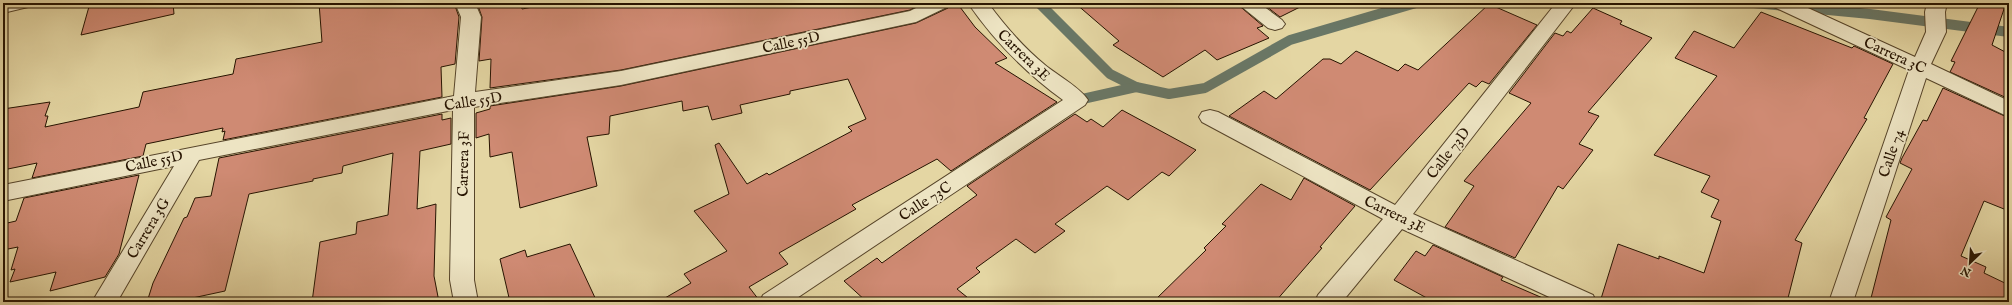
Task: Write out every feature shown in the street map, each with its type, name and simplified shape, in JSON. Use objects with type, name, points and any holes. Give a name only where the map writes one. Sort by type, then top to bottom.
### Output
[{"type":"street","points":[[3,7],[21,3]]},
{"type":"street","name":"Carrera 3F","points":[[465,3],[471,17],[464,101],[462,280],[466,302]]},
{"type":"street","name":"Calle 55D","points":[[3,193],[192,154],[464,101],[621,78],[916,16],[940,3]]},
{"type":"street","name":"Carrera 3E","points":[[978,3],[995,28],[1026,59],[1055,85],[1078,100]]},
{"type":"street","points":[[1246,3],[1275,24]]},
{"type":"street","name":"Calle 73D","points":[[1328,302],[1398,217],[1566,3]]},
{"type":"street","name":"Carrera 3C","points":[[1781,3],[2009,110]]},
{"type":"street","name":"Calle 74","points":[[1841,302],[1920,67],[1936,32],[1936,7]]},
{"type":"street","name":"Calle 73C","points":[[772,302],[1078,100]]},
{"type":"street","name":"Carrera 3E","points":[[1210,117],[1398,217],[1584,302]]},
{"type":"street","name":"Carrera 3G","points":[[104,302],[192,154]]},
{"type":"building","points":[[90,3],[173,3],[174,14],[81,35]]},
{"type":"building","points":[[319,3],[454,3],[459,17],[455,64],[441,67],[442,97],[223,140],[225,131],[222,132],[223,128],[146,144],[143,156],[32,178],[37,163],[3,170],[3,109],[50,102],[45,116],[48,116],[45,127],[139,107],[143,92],[233,74],[236,59],[322,42]]},
{"type":"building","points":[[477,3],[521,3],[522,9],[554,3],[923,3],[910,10],[621,70],[490,88],[491,59],[479,61],[482,17]]},
{"type":"building","points":[[951,3],[957,3],[975,27],[1007,58],[995,63],[1057,102],[951,171],[937,159],[852,205],[856,209],[779,253],[788,264],[749,287],[759,302],[658,302],[691,283],[684,274],[727,251],[694,211],[729,194],[715,145],[719,143],[747,184],[767,173],[769,175],[852,131],[848,127],[866,119],[848,79],[790,91],[790,94],[740,105],[742,113],[712,120],[708,106],[683,111],[682,101],[610,116],[609,134],[587,137],[597,186],[520,208],[512,152],[490,157],[489,134],[476,138],[476,113],[490,109],[490,106],[621,86],[916,23],[948,8]]},
{"type":"building","points":[[1075,3],[1236,3],[1263,26],[1257,28],[1269,38],[1217,60],[1205,50],[1163,77],[1113,45],[1119,41]]},
{"type":"building","points":[[1262,3],[1308,3],[1280,17]]},
{"type":"building","points":[[1980,3],[2006,3],[1992,45],[2009,54],[2009,99],[1950,72],[1955,62],[1951,61]]},
{"type":"building","points":[[1489,4],[1537,25],[1489,84],[1482,81],[1476,87],[1469,83],[1370,190],[1229,116],[1264,91],[1276,99],[1323,59],[1330,59],[1341,64],[1356,51],[1398,71],[1405,64],[1418,70]]},
{"type":"building","points":[[1593,8],[1622,21],[1620,24],[1652,38],[1588,112],[1599,116],[1579,144],[1593,150],[1563,189],[1558,186],[1515,258],[1445,227],[1474,186],[1464,181],[1531,103],[1509,93],[1555,33],[1563,36],[1567,31],[1571,33]]},
{"type":"building","points":[[1761,12],[1852,48],[1854,46],[1893,64],[1864,118],[1867,119],[1795,240],[1802,243],[1787,302],[1600,302],[1618,244],[1659,259],[1659,256],[1704,273],[1721,221],[1711,217],[1719,200],[1701,192],[1710,176],[1654,155],[1717,76],[1675,58],[1694,31],[1734,48]]},
{"type":"building","points":[[1943,88],[2009,118],[2009,211],[1984,201],[1961,256],[1986,267],[1984,273],[2009,285],[2009,302],[1870,302],[1891,220],[1886,217],[1912,169],[1900,163],[1923,120],[1927,121]]},
{"type":"building","points":[[1122,110],[1196,150],[1169,176],[1162,172],[1128,200],[1107,186],[1055,224],[1065,231],[1035,253],[1016,239],[976,268],[980,272],[957,289],[973,302],[867,302],[844,281],[877,258],[882,263],[977,195],[967,186],[1075,114],[1087,122],[1091,119],[1103,127]]},
{"type":"building","points":[[442,114],[442,120],[451,118],[451,144],[420,151],[417,209],[436,204],[434,276],[439,302],[312,302],[320,242],[356,234],[357,222],[388,215],[393,153],[343,166],[342,173],[313,179],[313,181],[249,194],[225,291],[174,302],[147,302],[153,283],[184,218],[187,217],[195,198],[211,196],[219,158]]},
{"type":"building","points":[[139,175],[119,254],[105,277],[50,291],[56,272],[10,282],[15,269],[11,270],[18,247],[3,250],[3,224],[16,221],[24,198]]},
{"type":"building","points":[[1304,178],[1355,206],[1320,247],[1322,248],[1275,302],[1153,302],[1206,250],[1204,248],[1226,226],[1222,224],[1261,184],[1291,200]]},
{"type":"building","points":[[570,244],[597,302],[510,302],[500,259],[525,250],[527,257]]},
{"type":"building","points":[[1433,245],[1503,277],[1501,280],[1552,302],[1434,302],[1394,280],[1416,251],[1425,256]]},
{"type":"waterway","points":[[1039,3],[1110,74],[1136,87]]},
{"type":"waterway","points":[[1136,87],[1169,94],[1205,88],[1290,40],[1416,3]]},
{"type":"waterway","points":[[1754,3],[1870,14],[2009,32]]},
{"type":"waterway","name":"Calle 73C","points":[[1078,100],[1136,87]]}]
